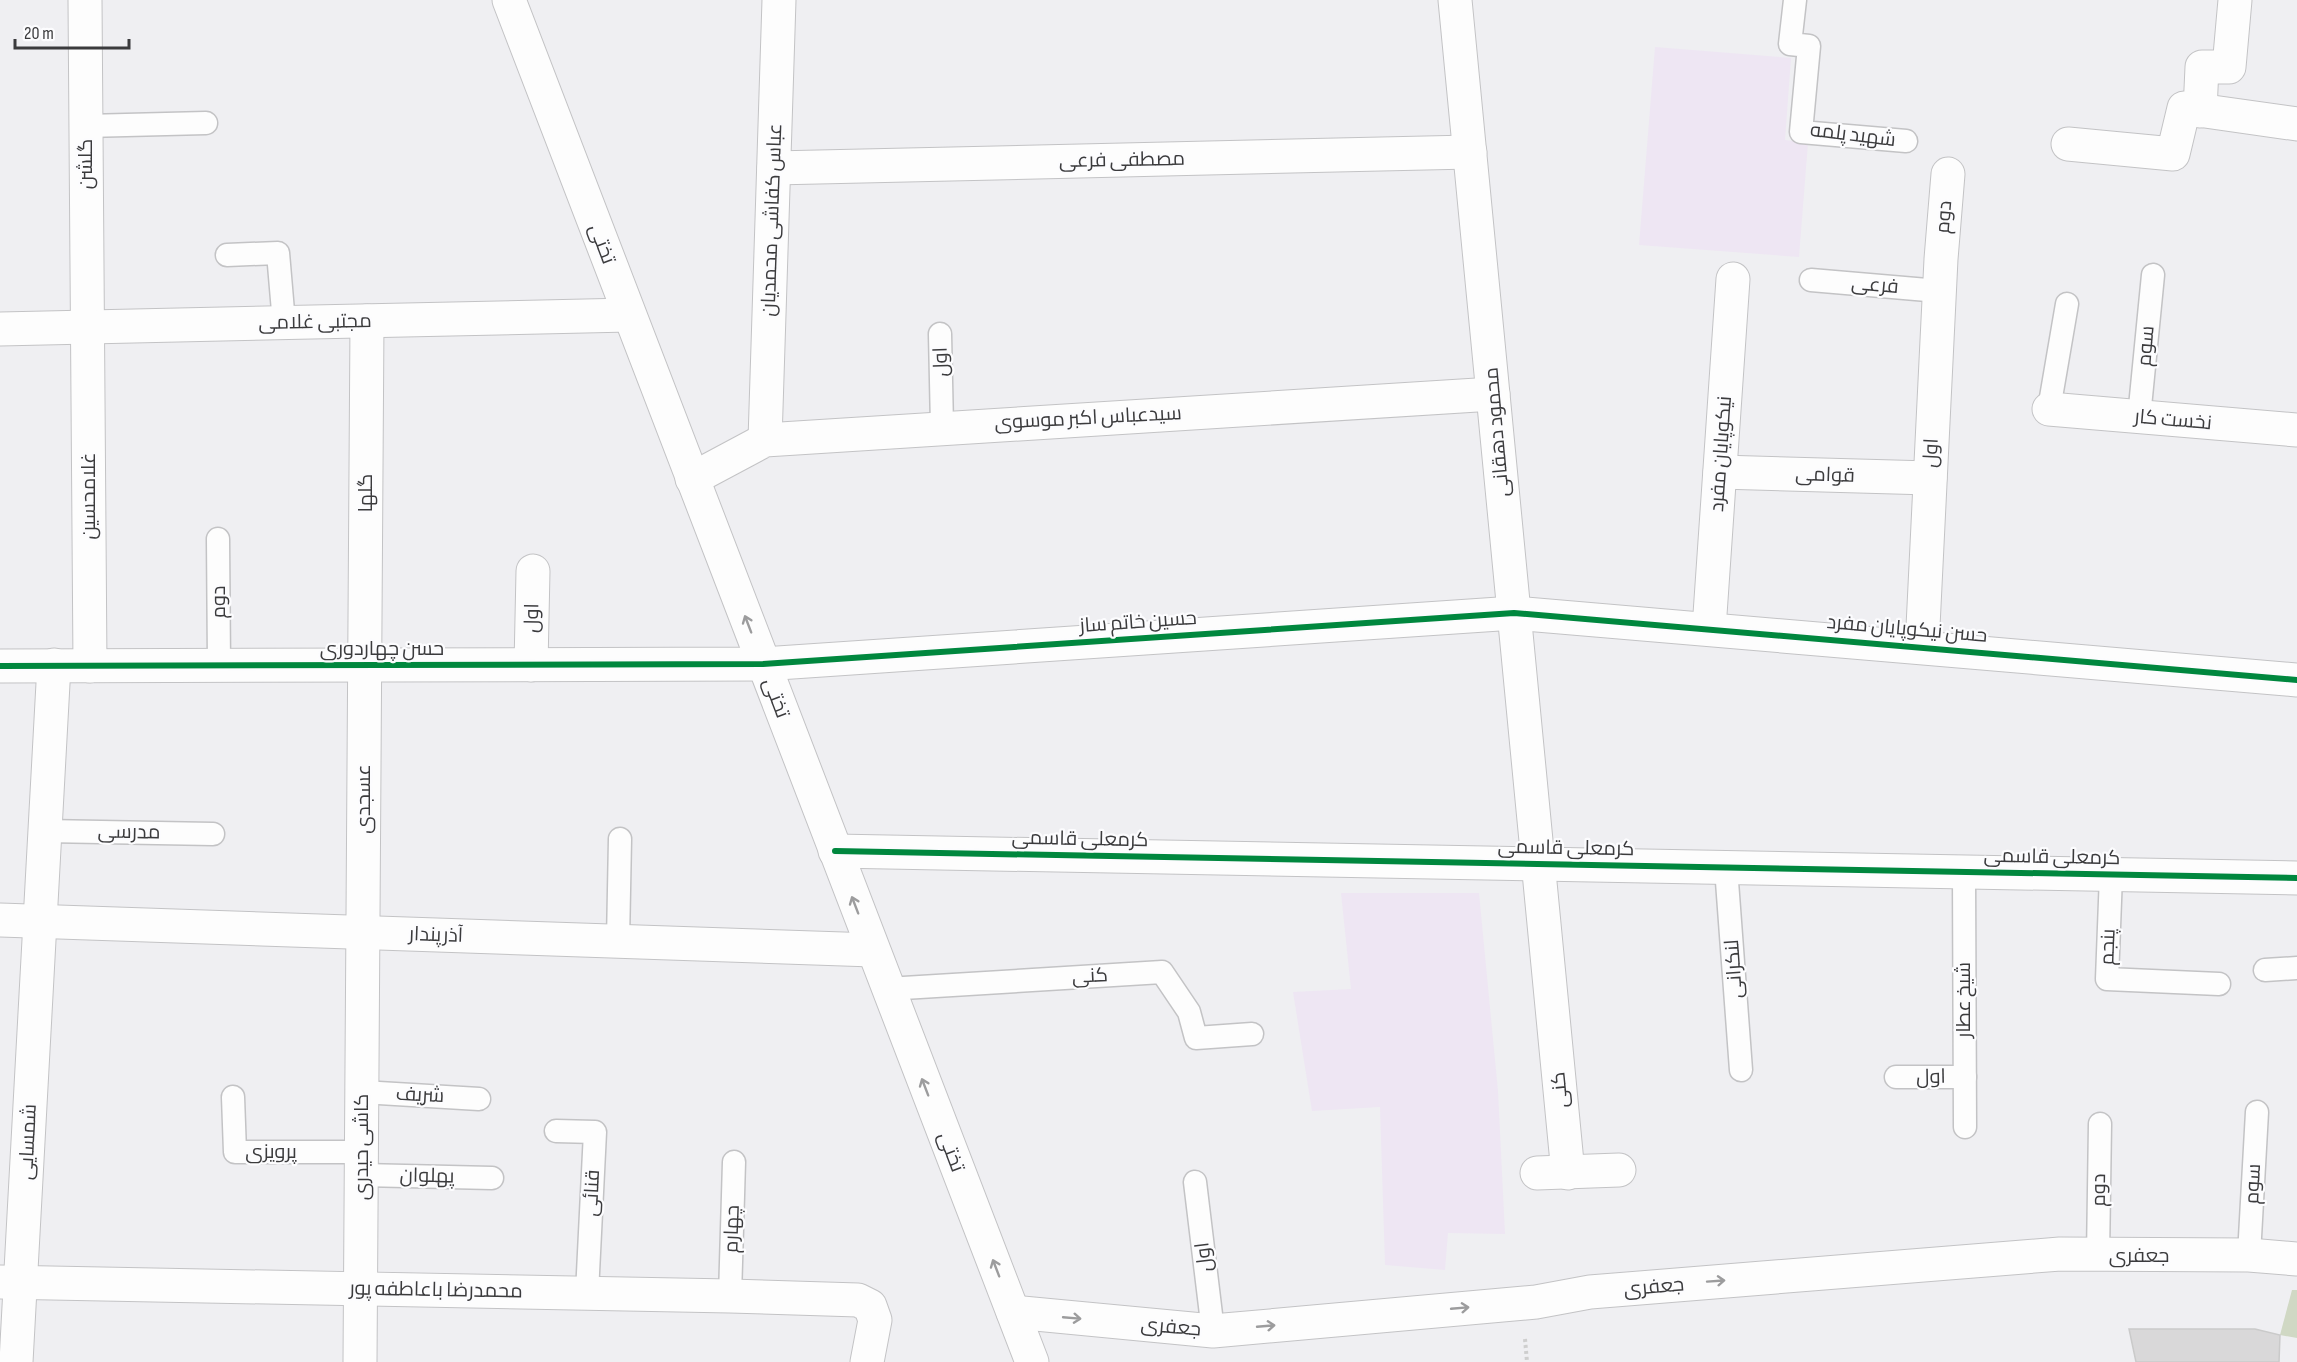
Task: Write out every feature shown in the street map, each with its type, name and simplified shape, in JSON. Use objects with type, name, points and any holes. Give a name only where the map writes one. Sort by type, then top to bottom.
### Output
[{"type":"street","name":"گلشن","points":[[85,0],[88,327]]},
{"type":"street","name":"تختی","points":[[509,0],[1032,1362]]},
{"type":"street","name":"عباس کفاشی محمدیان","points":[[765,440],[779,0]]},
{"type":"street","name":"محمود دهقانی","points":[[1455,0],[1539,864]]},
{"type":"street","points":[[2200,111],[2202,67],[2229,67],[2235,0]]},
{"type":"street","points":[[2068,144],[2173,154],[2184,108],[2297,124]]},
{"type":"street","name":"مصطفی فرعی","points":[[774,168],[1470,152]]},
{"type":"street","name":"دوم","points":[[1940,275],[1948,174]]},
{"type":"street","name":"اول","points":[[1922,647],[1940,275]]},
{"type":"street","name":"نیکوپایان مفرد","points":[[1709,629],[1732,279]]},
{"type":"street","name":"مجتبی غلامی","points":[[0,329],[629,315]]},
{"type":"street","name":"گلها","points":[[365,665],[367,321]]},
{"type":"street","name":"غلامحسین","points":[[88,327],[90,666]]},
{"type":"street","name":"سیدعباس اکبر موسوی","points":[[692,479],[765,440],[942,427],[1493,394]]},
{"type":"street","name":"نخست کار","points":[[2049,409],[2297,430]]},
{"type":"street","name":"قوامی","points":[[1720,472],[1930,478]]},
{"type":"street","name":"اول","points":[[531,665],[533,571]]},
{"type":"street","name":"حسن نیکوپایان مفرد","points":[[1514,614],[2297,680]]},
{"type":"street","name":"حسین خاتم ساز","points":[[763,664],[1514,614]]},
{"type":"street","name":"حسن چهاردوری","points":[[0,666],[763,664]]},
{"type":"street","points":[[40,921],[54,665]]},
{"type":"street","name":"عسجدی","points":[[363,932],[365,665]]},
{"type":"street","name":"کرمعلی قاسمی","points":[[835,851],[2297,878]]},
{"type":"street","name":"کنی","points":[[1539,864],[1553,1173],[1619,1170]]},
{"type":"street","name":"آذرپندار","points":[[0,920],[873,950]]},
{"type":"street","name":"شمسایی","points":[[16,1362],[10,1282],[40,921]]},
{"type":"street","name":"کاشی حیدری","points":[[360,1362],[363,932]]},
{"type":"street","name":"جعفری","points":[[1013,1312],[1213,1331],[1536,1302],[1590,1292],[2060,1254],[2097,1256],[2249,1255],[2297,1259]]},
{"type":"street","name":"محمدرضا باعاطفه پور","points":[[10,1282],[858,1300],[870,1306],[875,1320],[867,1362]]},
{"type":"lane","name":"شهید پلمه","points":[[1795,0],[1790,44],[1809,46],[1801,132],[1906,141]]},
{"type":"lane","points":[[86,126],[206,123]]},
{"type":"lane","points":[[227,255],[278,253],[284,323]]},
{"type":"lane","name":"فرعی","points":[[1811,280],[1940,275]]},
{"type":"lane","name":"سوم","points":[[2139,417],[2153,275]]},
{"type":"lane","points":[[2049,409],[2067,304]]},
{"type":"lane","name":"اول","points":[[940,334],[942,427]]},
{"type":"lane","name":"دوم","points":[[218,539],[219,665]]},
{"type":"lane","name":"مدرسی","points":[[45,831],[213,834]]},
{"type":"lane","points":[[618,941],[620,839]]},
{"type":"lane","name":"لنکرانی","points":[[1726,868],[1741,1070]]},
{"type":"lane","name":"شیخ عطار","points":[[1964,872],[1965,1127]]},
{"type":"lane","name":"پنجم","points":[[2111,874],[2107,979],[2219,984]]},
{"type":"lane","points":[[2265,970],[2297,968]]},
{"type":"lane","name":"کنی","points":[[887,989],[1162,972],[1189,1012],[1196,1038],[1252,1034]]},
{"type":"lane","name":"اول","points":[[1896,1077],[1965,1077]]},
{"type":"lane","name":"شریف","points":[[362,1092],[478,1099]]},
{"type":"lane","name":"پرویزی","points":[[233,1097],[235,1152],[362,1163]]},
{"type":"lane","name":"سوم","points":[[2249,1255],[2257,1112]]},
{"type":"lane","name":"دوم","points":[[2097,1256],[2100,1124]]},
{"type":"lane","name":"قنائی","points":[[556,1131],[595,1132],[587,1293]]},
{"type":"lane","name":"چهارم","points":[[730,1296],[734,1162]]},
{"type":"lane","name":"پهلوان","points":[[362,1163],[492,1178]]},
{"type":"lane","name":"اول","points":[[1195,1182],[1213,1331]]},
{"type":"shaded area","points":[[1655,47],[1791,58],[1785,140],[1808,143],[1799,257],[1639,245]]},
{"type":"shaded area","points":[[1341,893],[1479,893],[1498,1091],[1505,1234],[1448,1233],[1445,1270],[1385,1265],[1380,1107],[1312,1111],[1293,992],[1351,989]]},
{"type":"green space","points":[[2292,1290],[2297,1290],[2297,1338],[2280,1335]]},
{"type":"building","points":[[2129,1329],[2255,1329],[2280,1335],[2279,1362],[2136,1362]]},
{"type":"cycle path","points":[[0,666],[763,664],[1514,613],[2297,680]]},
{"type":"cycle path","points":[[835,851],[2297,878]]}]
